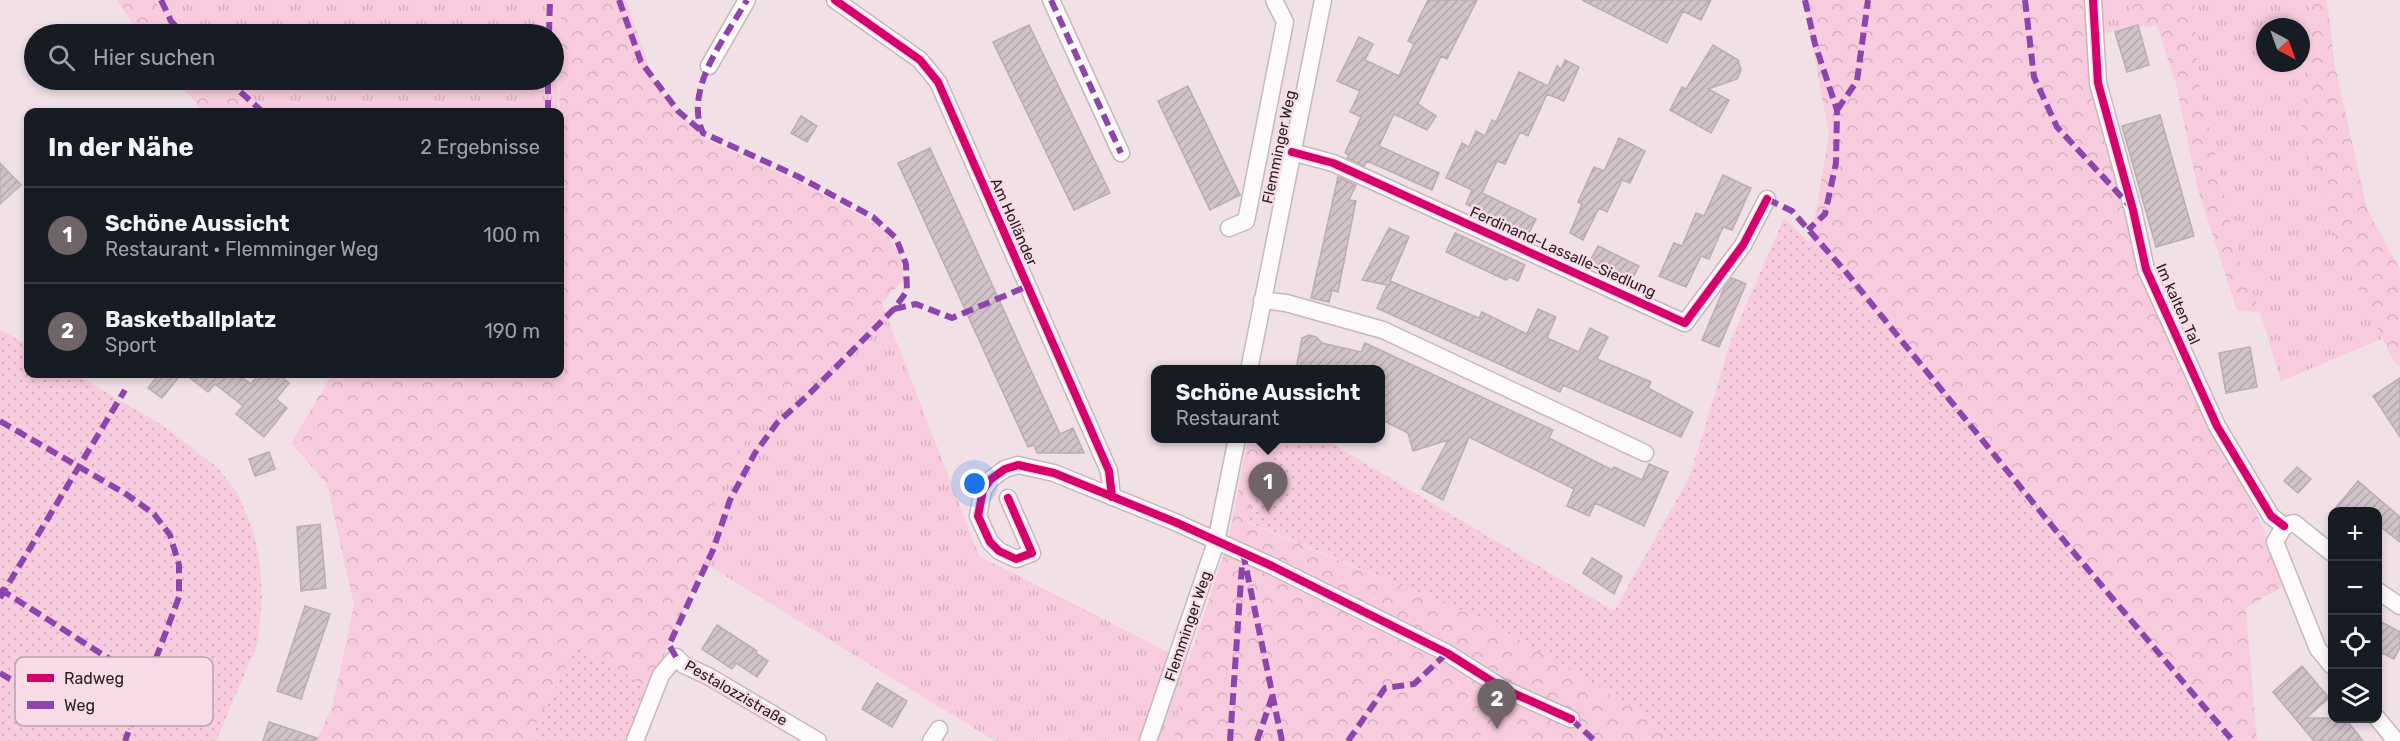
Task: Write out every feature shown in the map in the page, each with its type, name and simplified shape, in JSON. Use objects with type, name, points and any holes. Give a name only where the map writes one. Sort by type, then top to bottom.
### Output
[{"type":"street","points":[[709,66],[747,0]]},
{"type":"street","name":"Am Holländer","points":[[835,0],[921,60],[938,82],[1109,471],[1112,497]]},
{"type":"street","points":[[1051,0],[1121,153]]},
{"type":"street","points":[[1229,228],[1246,221],[1285,22],[1274,0]]},
{"type":"street","name":"Flemminger Weg","points":[[1250,365],[1323,0]]},
{"type":"street","name":"Im kalten Tal","points":[[2093,0],[2098,83],[2133,210],[2146,269],[2217,426],[2271,516],[2284,526]]},
{"type":"street","name":"Ferdinand-Lassalle-Siedlung","points":[[1292,152],[1333,163],[1685,322],[1743,245],[1767,198]]},
{"type":"street","points":[[1262,300],[1286,303],[1383,330],[1645,453]]},
{"type":"street","name":"Flemminger Weg","points":[[1148,741],[1216,542],[1236,443]]},
{"type":"street","points":[[1008,498],[1032,553],[1016,559],[999,551],[990,542],[978,516],[983,490],[991,479],[1018,465],[1035,467],[1112,497],[1282,571],[1447,653],[1504,689],[1571,719]]},
{"type":"street","points":[[2328,550],[2294,523],[2284,526],[2276,542],[2318,650],[2328,661]]},
{"type":"street","points":[[2382,594],[2400,606]]},
{"type":"street","name":"Pestalozzistraße","points":[[635,741],[661,675],[676,657],[684,665],[708,676],[818,741]]},
{"type":"street","points":[[2381,723],[2396,741]]},
{"type":"green space","points":[[117,0],[154,0],[170,24],[133,24]]},
{"type":"green space","points":[[154,0],[563,0],[560,24],[167,24]]},
{"type":"green space","points":[[563,0],[626,0],[656,87],[705,139],[804,184],[883,228],[901,257],[904,280],[830,356],[761,412],[713,502],[704,563],[650,688],[535,726],[533,741],[316,741],[332,707],[354,605],[327,484],[291,443],[330,378],[564,378],[564,108],[559,108],[559,90],[564,90],[564,24],[560,24]]},
{"type":"green space","points":[[1804,0],[2089,0],[2105,102],[2153,286],[2288,583],[2246,608],[2257,741],[2228,741],[1810,243],[1829,135]]},
{"type":"green space","points":[[2089,0],[2131,0],[2132,27],[2094,36]]},
{"type":"green space","points":[[2131,0],[2194,0],[2198,79],[2238,254],[2260,312],[2237,311],[2197,186],[2176,84],[2157,26],[2132,27]]},
{"type":"green space","points":[[2194,0],[2310,0],[2309,18],[2256,18],[2256,72],[2305,72],[2301,131],[2341,255],[2384,338],[2281,381],[2260,312],[2238,254],[2198,79]]},
{"type":"green space","points":[[2310,0],[2327,0],[2335,66],[2367,209],[2400,269],[2400,367],[2394,362],[2341,255],[2301,131],[2305,72],[2310,72]]},
{"type":"green space","points":[[185,90],[233,90],[253,108],[200,108]]},
{"type":"green space","points":[[233,90],[558,90],[558,108],[253,108]]},
{"type":"green space","points":[[1784,218],[1810,243],[2228,741],[1675,741],[1628,704],[1491,623],[1246,521],[1269,443],[1331,443],[1614,611],[1690,476],[1731,340]]},
{"type":"green space","points":[[881,301],[979,556],[1188,662],[1173,741],[995,741],[704,563],[713,502],[761,412],[830,356]]},
{"type":"green space","points":[[0,329],[24,344],[24,378],[82,378],[162,425],[218,468],[237,492],[253,531],[260,564],[262,600],[258,643],[216,741],[0,741]]},
{"type":"green space","points":[[1247,443],[1269,443],[1246,522],[1491,623],[1628,704],[1675,741],[1173,741],[1188,662],[1229,539]]},
{"type":"green space","points":[[577,646],[650,688],[628,741],[533,741],[535,726]]},
{"type":"green space","points":[[1496,718],[1522,741],[1475,741]]},
{"type":"building","points":[[1428,0],[1477,0],[1447,59],[1441,56],[1418,104],[1436,116],[1427,130],[1394,114],[1379,146],[1439,173],[1432,190],[1367,161],[1364,166],[1347,158],[1349,155],[1345,153],[1361,117],[1350,112],[1360,91],[1337,81],[1359,37],[1373,44],[1365,60],[1399,76],[1414,44],[1408,41]]},
{"type":"building","points":[[1582,0],[1711,0],[1701,20],[1683,11],[1667,43]]},
{"type":"building","points":[[1029,25],[1110,193],[1074,210],[993,42]]},
{"type":"building","points":[[2138,25],[2149,65],[2127,72],[2115,32]]},
{"type":"building","points":[[1713,45],[1738,60],[1741,70],[1737,79],[1708,89],[1729,100],[1711,133],[1670,110],[1682,87],[1686,89]]},
{"type":"building","points":[[1565,60],[1579,67],[1564,101],[1547,94],[1528,136],[1520,132],[1505,164],[1497,161],[1482,193],[1536,219],[1529,233],[1466,204],[1472,190],[1446,178],[1462,143],[1469,147],[1476,131],[1485,136],[1492,120],[1496,122],[1519,72],[1548,86],[1557,66],[1561,69]]},
{"type":"building","points":[[1188,86],[1240,195],[1210,210],[1158,101]]},
{"type":"building","points":[[2160,115],[2194,236],[2156,247],[2122,126]]},
{"type":"building","points":[[801,116],[817,126],[807,142],[791,133]]},
{"type":"building","points":[[1619,138],[1645,151],[1630,183],[1622,180],[1607,212],[1599,208],[1583,240],[1570,233],[1582,204],[1578,202],[1594,167],[1604,171]]},
{"type":"building","points":[[930,148],[1060,434],[1073,428],[1084,453],[1037,453],[1034,445],[1028,447],[898,163]]},
{"type":"building","points":[[0,163],[21,185],[0,204]]},
{"type":"building","points":[[1723,175],[1751,188],[1732,230],[1723,227],[1709,259],[1701,256],[1686,287],[1659,276],[1674,243],[1682,246],[1696,213],[1704,216]]},
{"type":"building","points":[[1338,177],[1356,185],[1349,200],[1356,201],[1338,292],[1332,290],[1329,302],[1311,298]]},
{"type":"building","points":[[1389,228],[1409,237],[1390,281],[1479,318],[1482,312],[1527,334],[1538,309],[1556,317],[1547,338],[1579,352],[1590,328],[1608,337],[1597,359],[1651,382],[1648,388],[1693,412],[1681,437],[1563,385],[1560,392],[1377,308],[1387,285],[1362,280]]},
{"type":"building","points":[[1455,233],[1525,265],[1518,281],[1509,277],[1506,280],[1446,252]]},
{"type":"building","points":[[1598,246],[1639,266],[1630,283],[1589,263]]},
{"type":"building","points":[[1732,278],[1746,284],[1719,347],[1702,340],[1724,288]]},
{"type":"building","points":[[1309,335],[1316,337],[1322,343],[1361,352],[1365,343],[1553,430],[1549,438],[1612,470],[1614,467],[1642,480],[1649,464],[1668,472],[1644,526],[1595,503],[1589,516],[1567,506],[1574,489],[1469,437],[1443,500],[1422,489],[1448,440],[1413,451],[1408,433],[1385,422],[1385,365],[1297,365],[1302,338]]},
{"type":"building","points":[[2250,347],[2257,387],[2226,393],[2219,353]]},
{"type":"building","points":[[156,378],[178,378],[162,398],[148,388]]},
{"type":"building","points":[[190,378],[243,378],[251,384],[256,378],[283,378],[289,383],[276,399],[287,408],[264,437],[236,414],[243,406],[215,384],[208,392]]},
{"type":"building","points":[[2400,378],[2400,437],[2373,396]]},
{"type":"building","points":[[269,452],[275,469],[255,476],[249,459]]},
{"type":"building","points":[[2297,467],[2311,479],[2298,493],[2284,481]]},
{"type":"building","points":[[2358,481],[2400,517],[2400,542],[2382,528],[2382,507],[2336,507]]},
{"type":"building","points":[[320,524],[326,588],[301,591],[297,527]]},
{"type":"building","points":[[1592,558],[1622,576],[1614,594],[1583,573]]},
{"type":"building","points":[[305,606],[330,614],[301,699],[277,691]]},
{"type":"building","points":[[2382,622],[2400,632],[2400,647],[2394,659],[2382,653]]},
{"type":"building","points":[[717,625],[757,651],[756,653],[768,661],[757,677],[736,663],[732,669],[702,649]]},
{"type":"building","points":[[2302,666],[2328,697],[2306,718],[2328,718],[2328,723],[2349,723],[2363,741],[2314,741],[2273,692]]},
{"type":"building","points":[[877,683],[907,701],[892,727],[862,709]]},
{"type":"building","points":[[269,722],[317,738],[316,741],[263,741]]},
{"type":"marked path","points":[[161,0],[174,24]]},
{"type":"marked path","points":[[549,24],[550,0]]},
{"type":"marked path","points":[[619,0],[641,62],[678,111],[700,130]]},
{"type":"marked path","points":[[676,657],[669,645],[713,550],[730,500],[755,453],[777,423],[894,309],[907,291],[906,264],[896,238],[873,217],[799,177],[703,133],[698,116],[698,99],[703,81],[719,47],[747,0]]},
{"type":"marked path","points":[[1051,0],[1121,153]]},
{"type":"marked path","points":[[1805,0],[1815,44],[1837,110],[1836,163],[1825,214],[1808,230]]},
{"type":"marked path","points":[[1837,110],[1857,81],[1868,0]]},
{"type":"marked path","points":[[2025,0],[2034,77],[2057,127],[2129,205]]},
{"type":"marked path","points":[[238,90],[258,108]]},
{"type":"marked path","points":[[548,90],[548,108]]},
{"type":"marked path","points":[[1767,199],[1792,211],[1845,271],[2070,548],[2233,741]]},
{"type":"marked path","points":[[894,309],[916,304],[952,318],[1028,286]]},
{"type":"marked path","points":[[0,598],[125,390]]},
{"type":"marked path","points":[[0,421],[126,494],[154,514],[170,535],[179,565],[179,597],[156,657]]},
{"type":"marked path","points":[[1243,553],[1282,741]]},
{"type":"marked path","points":[[1230,741],[1242,565]]},
{"type":"marked path","points":[[0,589],[106,657]]},
{"type":"marked path","points":[[1348,741],[1385,688],[1414,684],[1447,653]]},
{"type":"marked path","points":[[0,673],[15,682]]},
{"type":"marked path","points":[[1257,741],[1272,697]]},
{"type":"marked path","points":[[1571,719],[1595,741]]},
{"type":"marked path","points":[[125,741],[131,726]]},
{"type":"cycle path","points":[[835,0],[920,60],[938,82],[1109,471],[1112,497]]},
{"type":"cycle path","points":[[2093,0],[2098,83],[2133,210],[2146,269],[2217,426],[2271,516],[2284,526]]},
{"type":"cycle path","points":[[1292,152],[1333,163],[1685,323],[1743,245],[1767,199]]},
{"type":"cycle path","points":[[1008,498],[1032,553],[1016,559],[999,551],[990,542],[978,516],[983,490],[991,479],[1005,469],[1018,465],[1054,473],[1175,522],[1272,566],[1447,653],[1504,689],[1571,719]]},
{"type":"place","name":"Schöne Aussicht","points":[[1268,512]]},
{"type":"place","name":"Basketballplatz","points":[[1497,729]]}]
